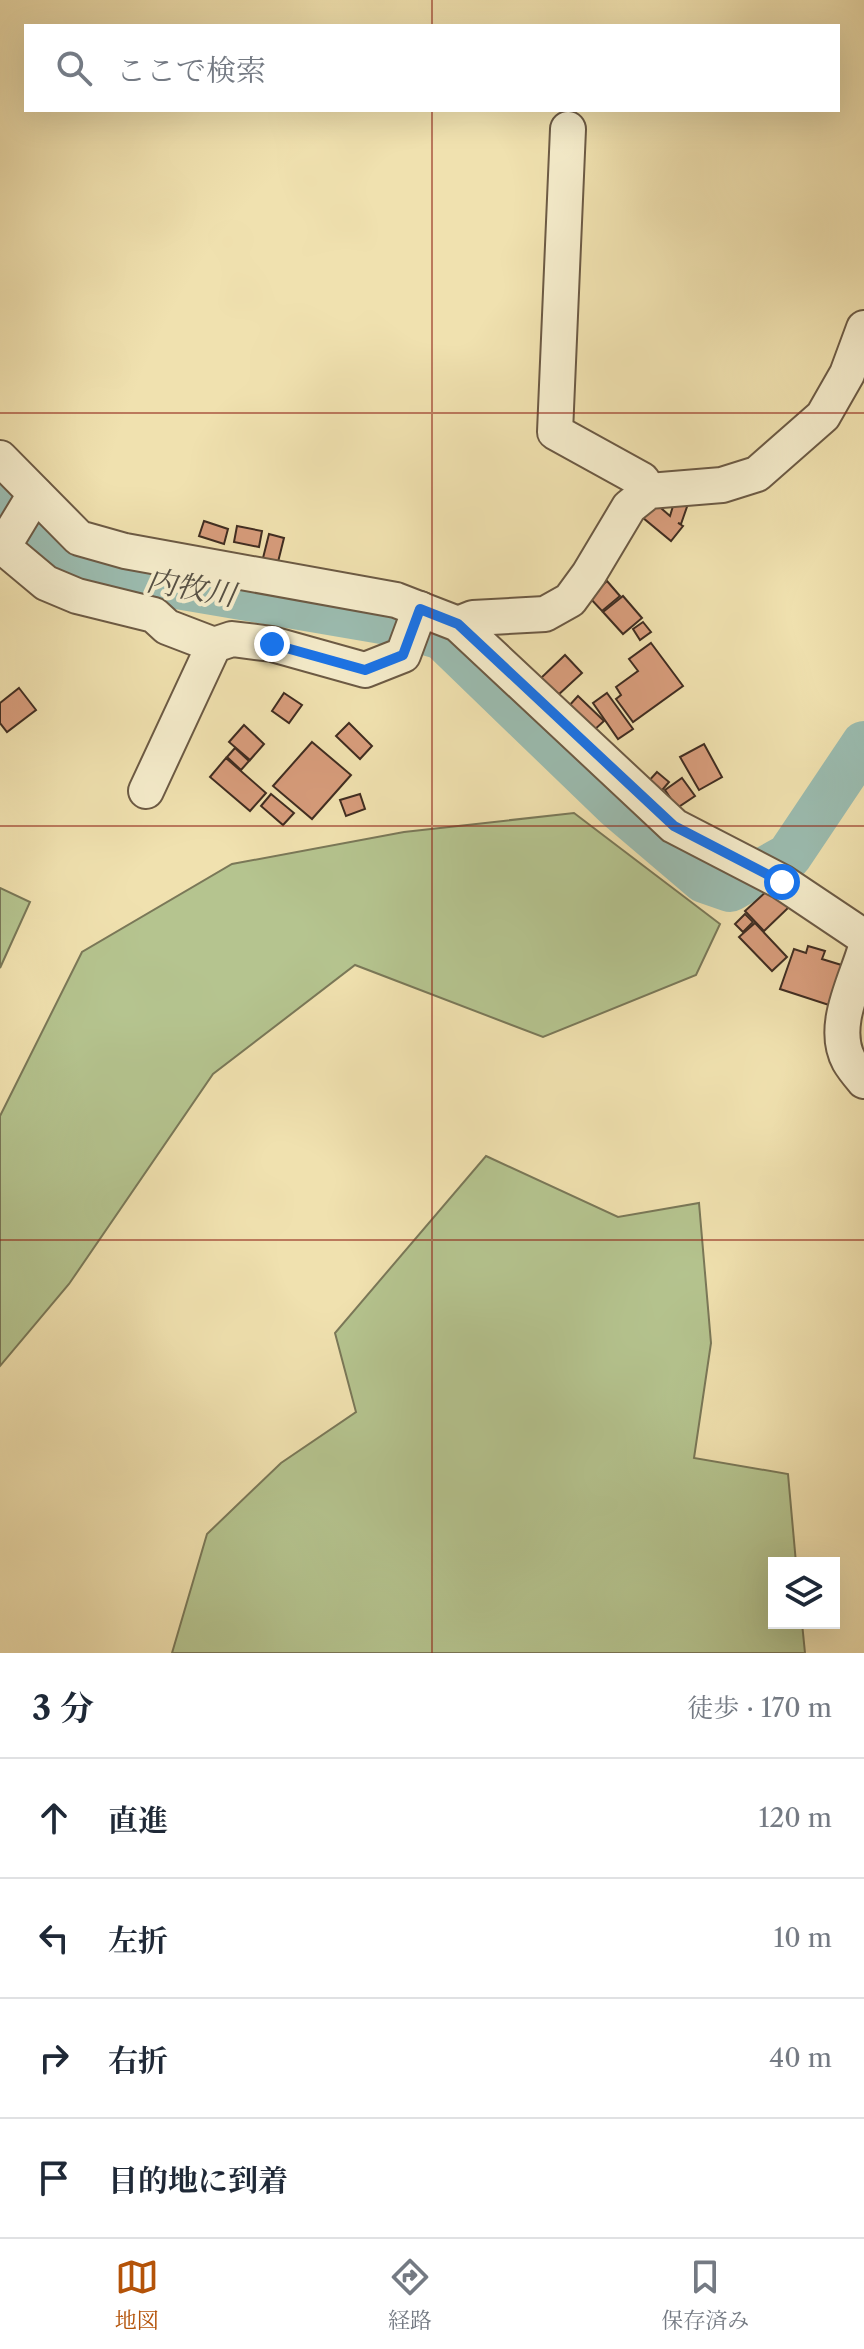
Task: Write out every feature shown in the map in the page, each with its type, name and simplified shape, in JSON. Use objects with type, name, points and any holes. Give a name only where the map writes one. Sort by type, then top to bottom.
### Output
[{"type":"street","points":[[568,129],[555,432],[642,480],[649,491]]},
{"type":"street","points":[[414,625],[458,624],[473,618],[545,614],[570,600],[629,507],[649,491],[722,485],[757,474],[823,416],[847,374],[864,328]]},
{"type":"street","points":[[0,458],[32,500],[79,538],[125,551],[396,600],[414,625]]},
{"type":"street","points":[[32,500],[4,545],[46,583],[77,596],[154,615],[167,627],[214,645],[232,639],[272,644],[365,670],[403,655],[414,625]]},
{"type":"street","points":[[458,624],[674,826],[782,882],[864,937]]},
{"type":"street","points":[[146,791],[214,645]]},
{"type":"street","points":[[864,953],[844,1014],[842,1039],[848,1060],[864,1081]]},
{"type":"green space","points":[[574,813],[720,924],[696,975],[543,1037],[355,965],[213,1074],[69,1284],[0,1366],[0,1116],[82,952],[232,864],[404,832]]},
{"type":"green space","points":[[0,888],[30,902],[0,968]]},
{"type":"green space","points":[[486,1156],[618,1217],[699,1203],[711,1343],[694,1458],[788,1474],[795,1557],[768,1557],[768,1629],[803,1629],[805,1653],[172,1653],[207,1534],[281,1463],[356,1412],[335,1333]]},
{"type":"building","points":[[676,496],[689,501],[681,524],[678,523],[683,526],[671,541],[642,517],[654,502],[670,516]]},
{"type":"building","points":[[204,521],[228,529],[224,544],[199,536]]},
{"type":"building","points":[[237,526],[262,531],[259,547],[234,542]]},
{"type":"building","points":[[269,534],[284,538],[277,566],[262,562]]},
{"type":"building","points":[[607,581],[620,596],[602,611],[589,597]]},
{"type":"building","points":[[623,596],[642,618],[623,634],[603,612]]},
{"type":"building","points":[[643,622],[651,632],[640,640],[633,629]]},
{"type":"building","points":[[651,643],[683,686],[633,722],[616,699],[621,695],[616,687],[638,671],[629,659]]},
{"type":"building","points":[[565,655],[582,673],[557,696],[541,678]]},
{"type":"building","points":[[19,688],[36,710],[7,732],[0,723],[0,703]]},
{"type":"building","points":[[284,693],[302,705],[289,723],[272,711]]},
{"type":"building","points":[[607,693],[633,729],[618,739],[593,703]]},
{"type":"building","points":[[578,696],[604,721],[592,732],[567,708]]},
{"type":"building","points":[[349,723],[372,746],[360,759],[336,736]]},
{"type":"building","points":[[244,725],[264,744],[250,760],[229,742]]},
{"type":"building","points":[[312,742],[351,775],[312,819],[273,786]]},
{"type":"building","points":[[704,744],[722,777],[699,790],[680,757]]},
{"type":"building","points":[[235,748],[249,761],[241,770],[227,757]]},
{"type":"building","points":[[226,758],[266,793],[250,811],[210,777]]},
{"type":"building","points":[[657,772],[669,782],[658,795],[645,785]]},
{"type":"building","points":[[682,778],[695,796],[677,808],[665,790]]},
{"type":"building","points":[[271,794],[294,813],[283,825],[261,806]]},
{"type":"building","points":[[360,794],[365,809],[346,816],[340,800]]},
{"type":"building","points":[[770,888],[789,907],[764,931],[745,911]]},
{"type":"building","points":[[745,914],[753,922],[743,932],[735,924]]},
{"type":"building","points":[[755,923],[787,957],[772,971],[739,937]]},
{"type":"building","points":[[808,946],[825,951],[822,959],[848,967],[835,1007],[780,989],[794,949],[806,953]]},
{"type":"waterway","name":"内牧川","points":[[0,500],[38,538],[77,569],[394,623],[442,637],[617,806],[704,880],[730,889],[789,856],[864,744]]},
{"type":"route","points":[[272,644],[365,670],[403,655],[420,609],[458,624],[674,826],[782,882]]}]
